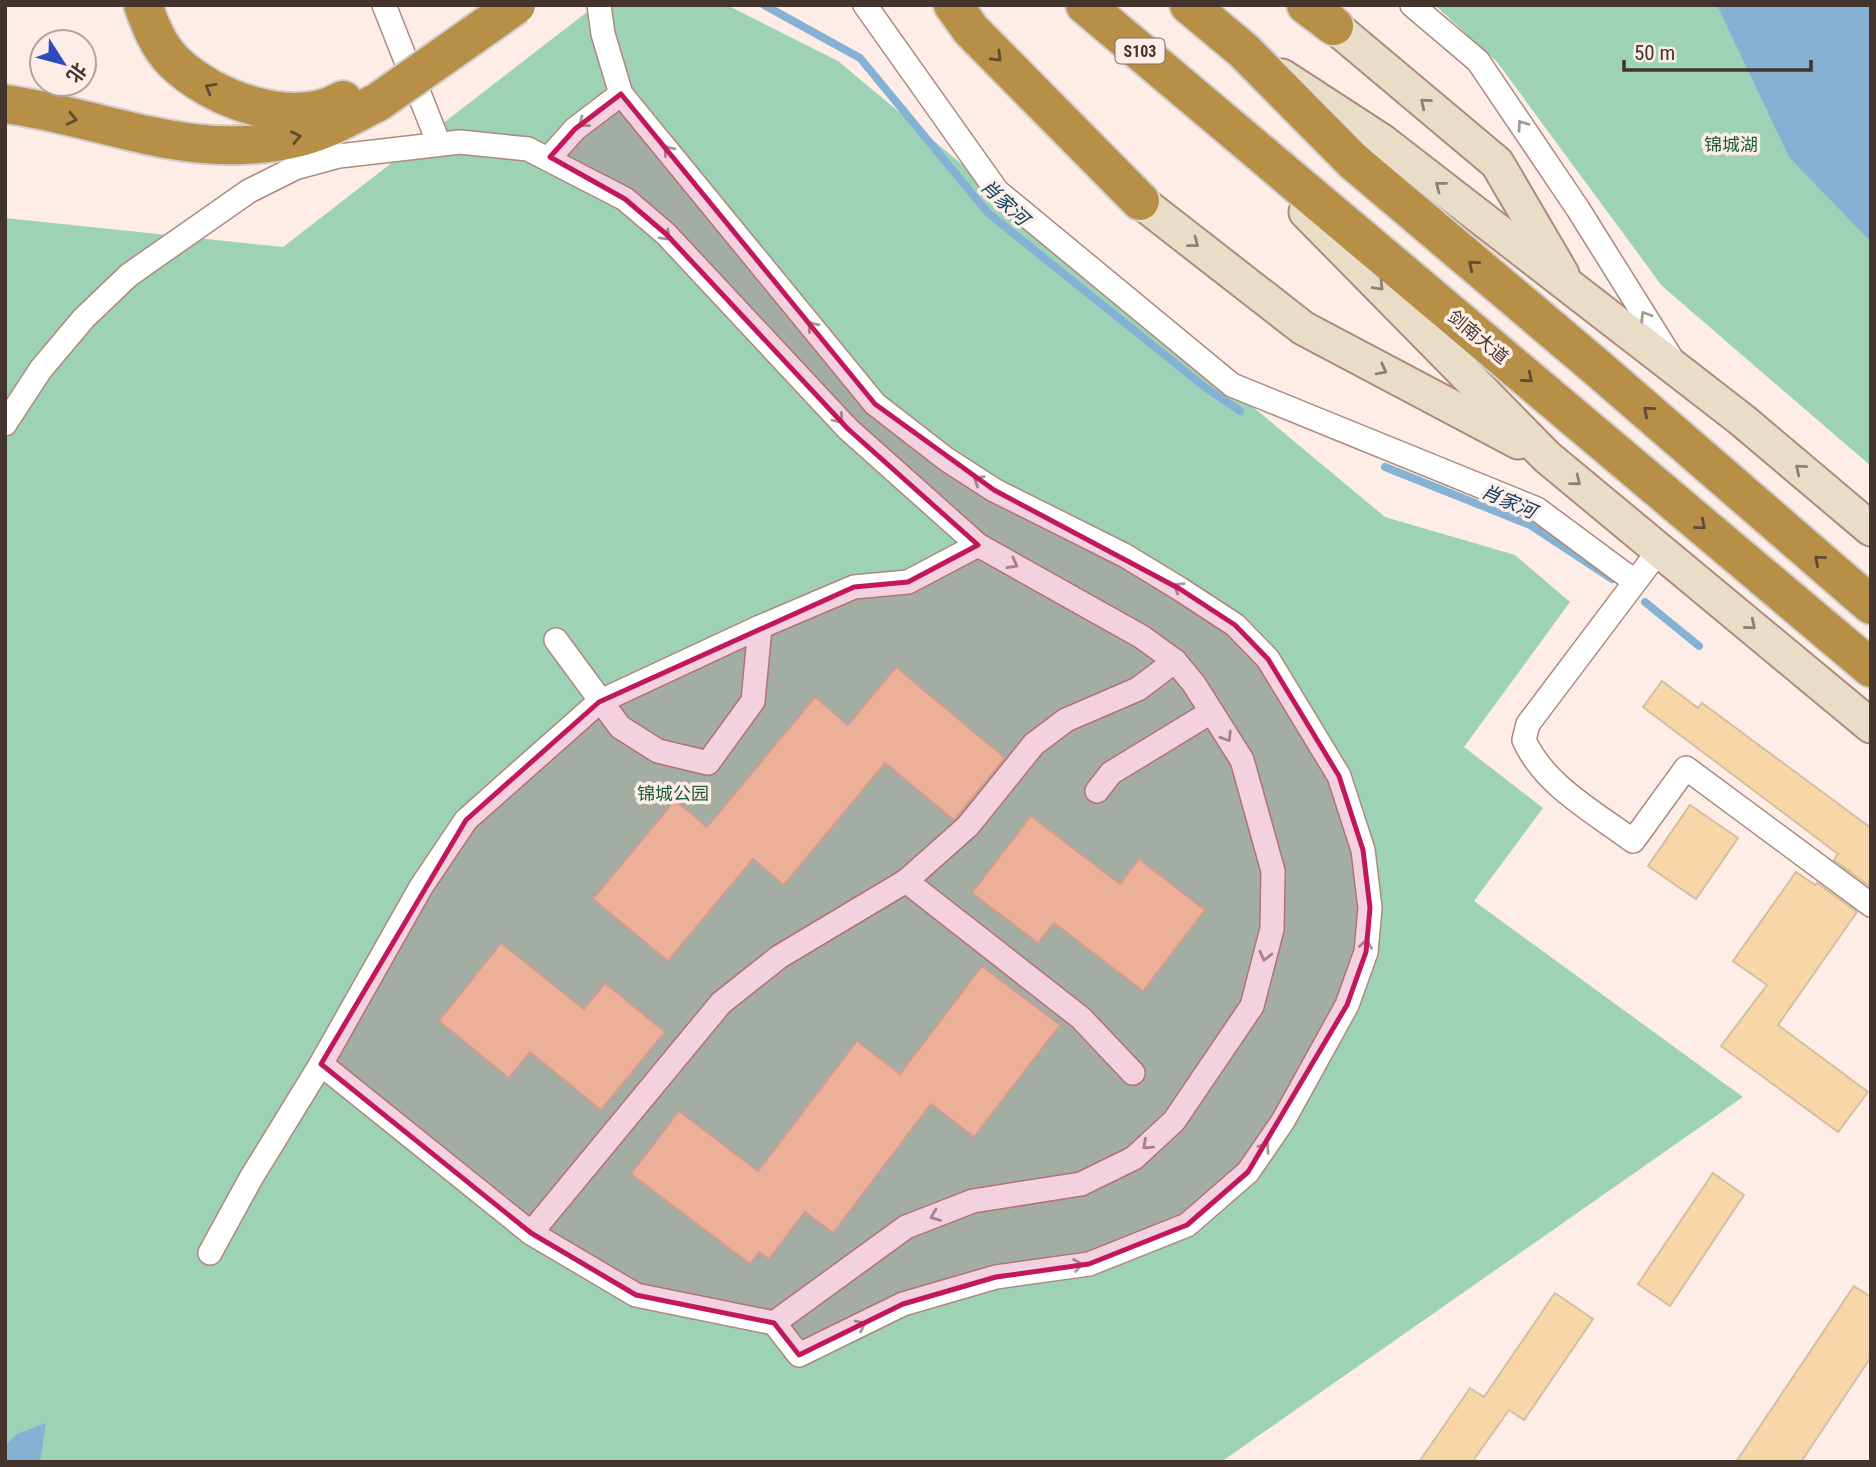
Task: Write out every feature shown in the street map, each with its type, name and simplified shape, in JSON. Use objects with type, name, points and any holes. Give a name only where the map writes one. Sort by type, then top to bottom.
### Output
[{"type":"highway","points":[[143,5],[153,33],[173,61],[230,99],[260,109],[295,111],[372,94],[477,5]]},
{"type":"highway","points":[[5,104],[149,137],[210,145],[302,137],[516,5]]},
{"type":"highway","points":[[942,5],[962,18],[1140,201]]},
{"type":"highway","name":"剑南大道","points":[[1085,5],[1871,668]]},
{"type":"highway","points":[[1189,5],[1244,51],[1353,161],[1871,605]]},
{"type":"main road","points":[[1320,16],[1497,163],[1571,289]]},
{"type":"main road","points":[[1244,51],[1382,141],[1681,373],[1871,529]]},
{"type":"main road","points":[[1195,97],[1547,457],[1871,726]]},
{"type":"main road","points":[[1140,201],[1303,328],[1547,457]]},
{"type":"street","points":[[384,5],[439,144]]},
{"type":"street","points":[[321,1064],[531,1233],[636,1295],[774,1323],[799,1355],[903,1304],[996,1277],[1089,1264],[1187,1225],[1248,1172],[1301,1091],[1347,1005],[1366,952],[1370,908],[1363,850],[1339,776],[1268,659],[1234,625],[1180,589],[1124,555],[993,490],[875,404],[621,94],[603,34],[599,5]]},
{"type":"street","points":[[865,5],[997,191],[1232,385],[1537,509],[1634,581]]},
{"type":"street","points":[[1412,5],[1478,61],[1578,209],[1681,373]]},
{"type":"street","points":[[550,157],[575,129],[621,94]]},
{"type":"street","points":[[5,424],[41,369],[84,318],[129,275],[249,191],[295,168],[339,156],[460,142],[528,149],[550,157],[625,199],[666,234],[848,429],[978,545],[1142,637],[1175,661],[1242,760],[1273,871],[1272,929],[1252,1006],[1174,1121],[1134,1158],[1081,1184],[973,1201],[906,1227],[774,1323]]},
{"type":"street","points":[[210,1253],[421,887],[466,820],[599,702],[760,627],[854,587],[908,582],[978,545]]},
{"type":"street","points":[[1660,549],[1528,724],[1524,740],[1532,759],[1565,790],[1633,841],[1686,768],[1871,905]]},
{"type":"street","points":[[556,640],[599,702],[620,727],[658,751],[708,763],[753,701],[760,627]]},
{"type":"street","points":[[531,1233],[721,1003],[779,957],[906,881],[968,826],[1034,744],[1066,720],[1138,689],[1175,661]]},
{"type":"street","points":[[1097,791],[1111,773],[1211,712]]},
{"type":"street","points":[[906,881],[1081,1018],[1133,1073]]},
{"type":"highlighted area","points":[[621,94],[875,404],[994,490],[1180,589],[1235,625],[1268,659],[1339,776],[1363,850],[1370,908],[1366,952],[1347,1005],[1248,1172],[1187,1225],[1089,1264],[996,1277],[903,1304],[799,1355],[774,1323],[636,1295],[531,1233],[321,1064],[466,820],[599,702],[854,587],[908,582],[978,545],[848,429],[666,234],[625,199],[550,157],[575,129]]},
{"type":"green space","name":"锦城公园","points":[[596,5],[727,5],[838,61],[1385,517],[1515,555],[1570,602],[1464,747],[1543,808],[1474,901],[1743,1097],[1221,1462],[5,1462],[5,218],[283,247]]},
{"type":"green space","name":"锦城湖","points":[[1435,5],[1871,5],[1871,466],[1662,286],[1497,62]]},
{"type":"water","name":"锦城湖","points":[[1717,5],[1871,5],[1871,242],[1789,157]]},
{"type":"water","points":[[46,1423],[40,1462],[5,1462],[5,1446],[17,1434]]},
{"type":"building","points":[[896,667],[1005,758],[954,820],[885,763],[784,885],[753,859],[668,961],[593,899],[675,800],[707,827],[815,697],[848,725]]},
{"type":"building","points":[[1662,681],[1698,708],[1702,703],[1871,828],[1871,887],[1834,860],[1838,854],[1643,707]]},
{"type":"building","points":[[1690,805],[1738,838],[1696,899],[1648,866]]},
{"type":"building","points":[[1031,816],[1120,884],[1139,859],[1205,910],[1143,991],[1054,923],[1038,943],[972,893]]},
{"type":"building","points":[[1796,872],[1815,885],[1817,883],[1857,912],[1778,1025],[1868,1092],[1838,1132],[1721,1046],[1767,985],[1733,961]]},
{"type":"building","points":[[501,943],[584,1009],[605,983],[665,1032],[601,1110],[530,1052],[509,1078],[439,1021]]},
{"type":"building","points":[[982,966],[1060,1025],[974,1137],[931,1104],[833,1233],[805,1212],[769,1259],[759,1252],[750,1264],[631,1174],[679,1111],[758,1171],[857,1041],[900,1074]]},
{"type":"building","points":[[1713,1173],[1744,1195],[1670,1306],[1638,1284]]},
{"type":"building","points":[[1854,1286],[1871,1297],[1871,1357],[1801,1462],[1736,1462]]},
{"type":"building","points":[[1555,1293],[1593,1319],[1524,1420],[1509,1410],[1472,1462],[1419,1462],[1470,1388],[1484,1397]]},
{"type":"waterway","name":"肖家河","points":[[764,5],[860,58],[988,213],[1206,388],[1240,411]]},
{"type":"waterway","name":"肖家河","points":[[1385,467],[1530,525],[1612,579]]},
{"type":"waterway","name":"肖家河","points":[[1645,602],[1699,646]]}]
